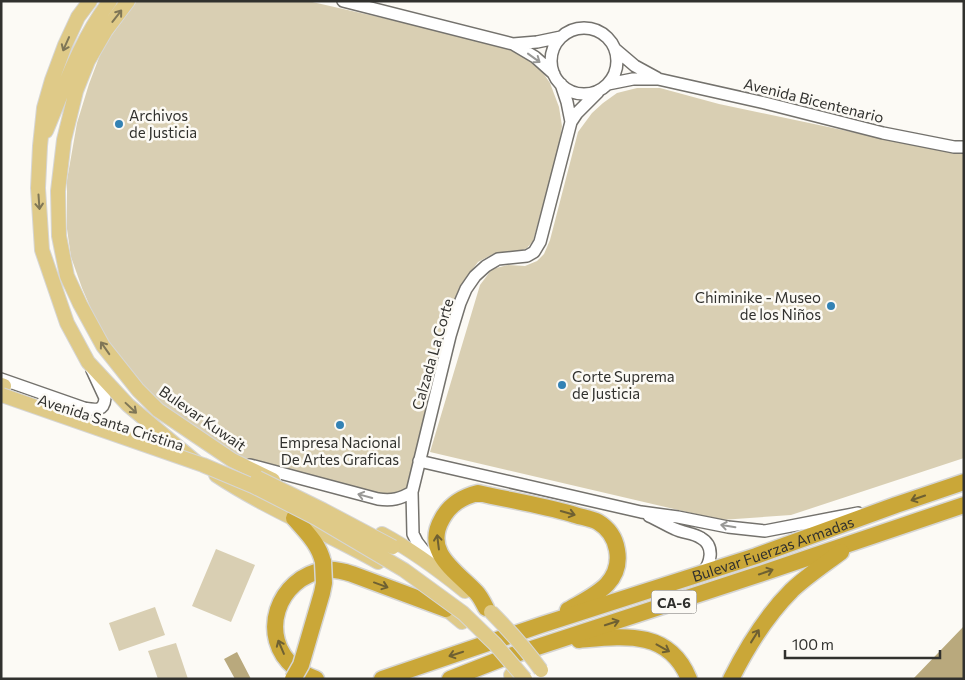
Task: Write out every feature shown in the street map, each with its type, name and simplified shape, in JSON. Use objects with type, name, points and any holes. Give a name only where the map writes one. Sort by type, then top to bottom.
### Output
[{"type":"highway","name":"Bulevar Fuerzas Armadas","points":[[382,679],[541,625],[756,556],[964,482]]},
{"type":"highway","points":[[489,610],[477,593],[449,567],[437,546],[440,522],[446,511],[455,502],[466,496],[478,493],[562,511],[597,522],[606,528],[612,536],[616,545],[618,565],[608,584],[541,625]]},
{"type":"highway","name":"Bulevar Fuerzas Armadas","points":[[450,679],[501,659],[964,505]]},
{"type":"highway","points":[[293,679],[302,665],[324,583],[321,554],[315,542],[294,518]]},
{"type":"highway","points":[[731,679],[765,622],[793,590],[822,566],[858,541]]},
{"type":"highway","points":[[316,679],[294,667],[279,646],[276,634],[278,608],[283,596],[291,586],[302,578],[320,571],[339,570],[446,609]]},
{"type":"highway","points":[[547,644],[617,637],[632,637],[646,640],[660,645],[672,653],[684,667],[689,679]]},
{"type":"highway","points":[[474,679],[501,659]]},
{"type":"main road","points":[[90,1],[78,17],[65,45],[44,108],[38,188],[42,250],[67,323],[88,362],[128,405],[210,472],[400,574],[462,622],[490,650],[512,677]]},
{"type":"main road","points":[[40,146],[84,42],[110,1]]},
{"type":"main road","name":"Bulevar Kuwait","points":[[128,1],[106,30],[88,61],[76,91],[64,140],[58,191],[59,236],[68,276],[80,304],[103,346],[138,390],[158,410],[232,460],[363,524],[402,545],[441,572],[489,610],[511,632],[544,676]]},
{"type":"main road","points":[[64,140],[63,110],[66,83]]},
{"type":"main road","points":[[2,390],[155,439],[256,477],[324,510],[393,548],[429,564]]},
{"type":"main road","points":[[2,390],[203,465],[252,486],[316,518],[404,570],[463,613],[495,644],[525,679]]},
{"type":"street","points":[[343,1],[513,44],[535,57],[557,79],[569,90],[579,94],[590,93],[604,87],[616,71],[618,64],[617,56],[610,39],[593,29],[580,28],[570,31],[561,37],[555,45],[551,64],[557,79]]},
{"type":"street","points":[[513,44],[561,37]]},
{"type":"street","name":"Avenida Bicentenario","points":[[615,48],[635,66],[658,78],[883,133],[954,147],[964,147]]},
{"type":"street","name":"Avenida Bicentenario","points":[[604,87],[633,79],[658,78]]},
{"type":"street","name":"Calzada La Corte","points":[[557,79],[568,102],[571,122]]},
{"type":"street","name":"Calzada La Corte","points":[[441,572],[417,542],[413,534],[412,492],[450,336],[460,303],[466,289],[475,276],[486,266],[498,259],[527,256],[538,247],[571,122],[577,113],[604,87]]},
{"type":"street","name":"Avenida Santa Cristina","points":[[2,390],[97,410],[104,404],[105,398],[88,362]]},
{"type":"street","name":"Avenida Santa Cristina","points":[[2,390],[210,472]]},
{"type":"street","points":[[232,460],[378,499],[394,500],[412,492]]},
{"type":"street","points":[[419,461],[641,512],[728,527],[765,531],[896,505]]},
{"type":"street","points":[[641,512],[705,541],[710,550],[710,560],[706,570],[702,573]]},
{"type":"shaded area","points":[[137,1],[308,1],[506,46],[524,54],[541,70],[550,83],[559,107],[562,126],[559,147],[533,241],[527,248],[518,252],[493,254],[478,262],[463,282],[446,327],[410,485],[398,494],[387,497],[234,457],[164,408],[130,374],[101,332],[71,257],[67,229],[67,180],[77,123],[103,47]]},
{"type":"shaded area","points":[[637,88],[660,88],[719,104],[964,154],[964,458],[791,515],[721,520],[430,452],[480,285],[492,269],[508,265],[525,266],[537,261],[544,254],[550,240],[578,132],[592,113],[603,103],[617,93]]},
{"type":"shaded area","points":[[216,549],[255,565],[231,622],[192,606]]},
{"type":"shaded area","points":[[155,607],[165,635],[119,651],[109,623]]},
{"type":"shaded area","points":[[964,626],[964,679],[913,679]]},
{"type":"shaded area","points":[[176,643],[188,679],[158,679],[148,651]]},
{"type":"shaded area","points":[[237,652],[251,679],[235,679],[224,659]]},
{"type":"place","name":"Archivos de Justicia","points":[[119,124]]},
{"type":"place","name":"Chiminike - Museo de los Niños","points":[[831,306]]},
{"type":"place","name":"Corte Suprema de Justicia","points":[[562,385]]},
{"type":"place","name":"Empresa Nacional De Artes Graficas","points":[[340,425]]}]
